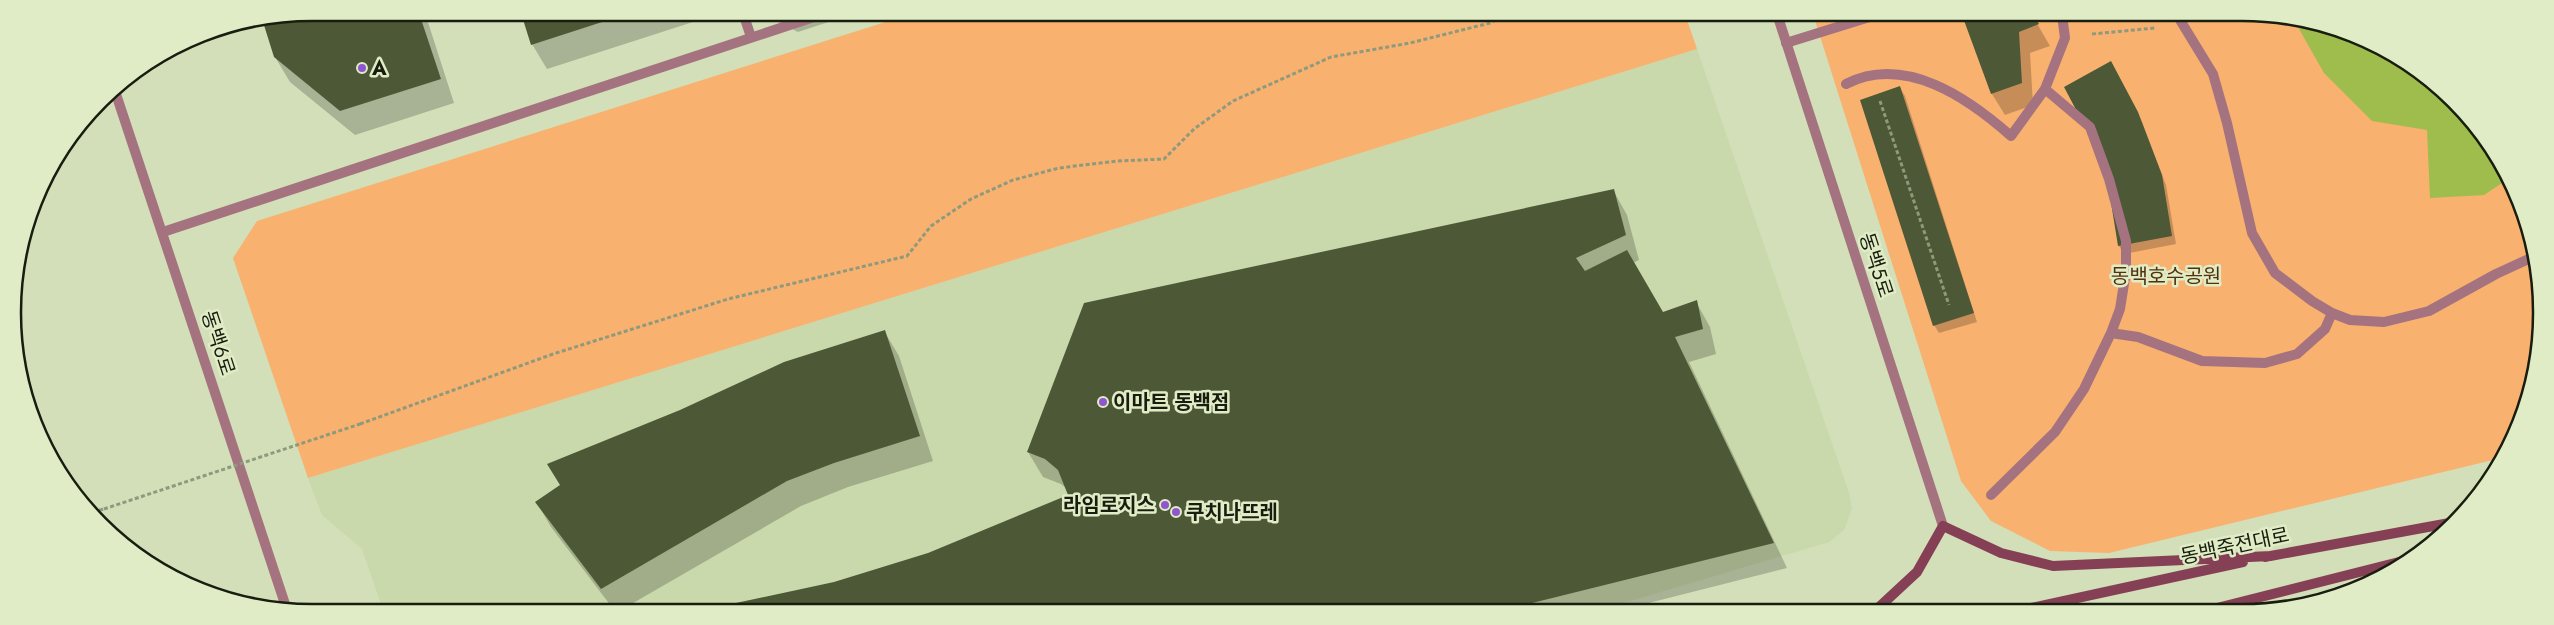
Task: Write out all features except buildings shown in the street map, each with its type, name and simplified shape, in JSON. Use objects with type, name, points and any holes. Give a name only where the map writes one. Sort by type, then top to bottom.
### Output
[{"type":"main road","name":"동백죽전대로","points":[[2050,604],[2271,556],[2440,525]]},
{"type":"main road","points":[[1882,604],[1917,572],[1943,526],[2001,553],[2053,566],[2271,556]]},
{"type":"main road","points":[[2233,604],[2387,565]]},
{"type":"street","points":[[745,21],[751,37]]},
{"type":"street","points":[[164,232],[801,21]]},
{"type":"street","name":"동백5로","points":[[1779,21],[1943,526]]},
{"type":"street","points":[[1786,43],[1857,21]]},
{"type":"street","points":[[1846,84],[1871,75],[1914,77],[1959,96],[2011,136],[2045,89],[2065,38],[2063,21]]},
{"type":"street","points":[[2181,21],[2213,74],[2227,122],[2252,232],[2275,273],[2332,313],[2350,320],[2384,322],[2429,311],[2496,274],[2528,260]]},
{"type":"street","points":[[1991,495],[2055,432],[2084,389],[2111,333],[2120,309],[2126,271],[2126,241],[2112,188],[2090,126],[2045,89]]},
{"type":"street","name":"동백6로","points":[[117,97],[164,232],[284,602]]},
{"type":"street","points":[[2111,333],[2138,337],[2202,361],[2265,363],[2297,354],[2326,329],[2332,313]]},
{"type":"path","points":[[100,511],[360,424],[553,354],[728,299],[907,256],[930,226],[972,199],[1014,180],[1059,168],[1117,161],[1164,159],[1194,129],[1233,101],[1331,57],[1410,43],[1494,21]]},
{"type":"path","points":[[2090,34],[2152,29]]},
{"type":"path","points":[[1871,75],[1949,305]]},
{"type":"shaded area","points":[[2298,27],[2353,43],[2387,60],[2419,81],[2473,135],[2502,183],[2484,195],[2430,198],[2427,130],[2372,121],[2324,73]]},
{"type":"shaded area","points":[[1697,49],[1849,493],[1852,509],[1844,530],[1829,542],[1620,604],[381,604],[362,549],[322,515],[308,478]]},
{"type":"green space","points":[[889,21],[1687,21],[1697,49],[308,478],[233,258],[257,221]]},
{"type":"green space","name":"동백호수공원","points":[[1815,21],[2242,21],[2280,24],[2317,31],[2370,51],[2419,81],[2460,120],[2473,135],[2494,167],[2511,201],[2523,237],[2530,274],[2533,312],[2530,351],[2523,388],[2511,424],[2493,460],[2109,553],[2050,551],[1991,521],[1961,481]]},
{"type":"place","name":"A","points":[[362,68]]},
{"type":"place","name":"이마트 동백점","points":[[1103,402]]},
{"type":"place","name":"라임로지스","points":[[1165,505]]},
{"type":"place","name":"쿠치나뜨레","points":[[1176,512]]}]
